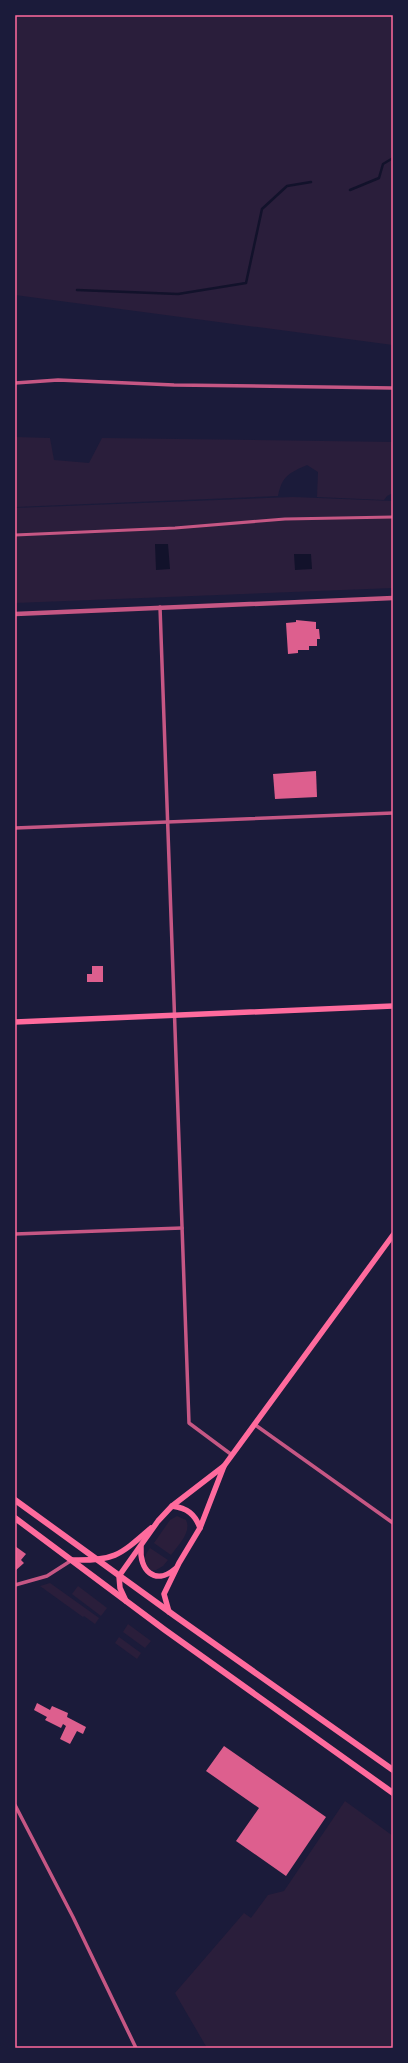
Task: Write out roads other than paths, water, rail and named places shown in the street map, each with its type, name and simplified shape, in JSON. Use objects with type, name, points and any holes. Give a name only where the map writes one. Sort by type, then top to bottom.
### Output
[{"type":"main road","points":[[15,1022],[393,1006]]},
{"type":"main road","points":[[169,1612],[164,1594],[176,1567],[200,1528],[224,1466],[393,1235]]},
{"type":"main road","points":[[72,1560],[98,1560],[110,1558],[127,1549],[172,1506],[224,1466]]},
{"type":"main road","points":[[15,1500],[169,1612],[393,1770]]},
{"type":"main road","points":[[172,1506],[182,1507],[190,1512],[197,1519],[200,1528]]},
{"type":"main road","points":[[15,1518],[126,1601],[393,1793]]},
{"type":"main road","points":[[126,1601],[120,1588],[119,1576],[158,1521]]},
{"type":"main road","points":[[141,1546],[140,1558],[145,1570],[155,1576],[167,1575],[176,1567]]},
{"type":"street","points":[[15,383],[58,380],[174,385],[393,388]]},
{"type":"street","points":[[15,536],[175,528],[285,519],[393,517]]},
{"type":"street","points":[[15,614],[393,598]]},
{"type":"street","points":[[160,607],[189,1423],[232,1455]]},
{"type":"street","points":[[15,828],[393,813]]},
{"type":"street","points":[[15,1234],[182,1228]]},
{"type":"street","points":[[254,1424],[393,1523]]},
{"type":"street","points":[[15,1585],[46,1576],[72,1560]]},
{"type":"street","points":[[15,1804],[73,1917],[136,2048]]},
{"type":"waterway","points":[[350,190],[379,178],[383,164],[393,158]]},
{"type":"waterway","points":[[77,290],[178,294],[246,283],[262,209],[287,186],[311,182]]}]
